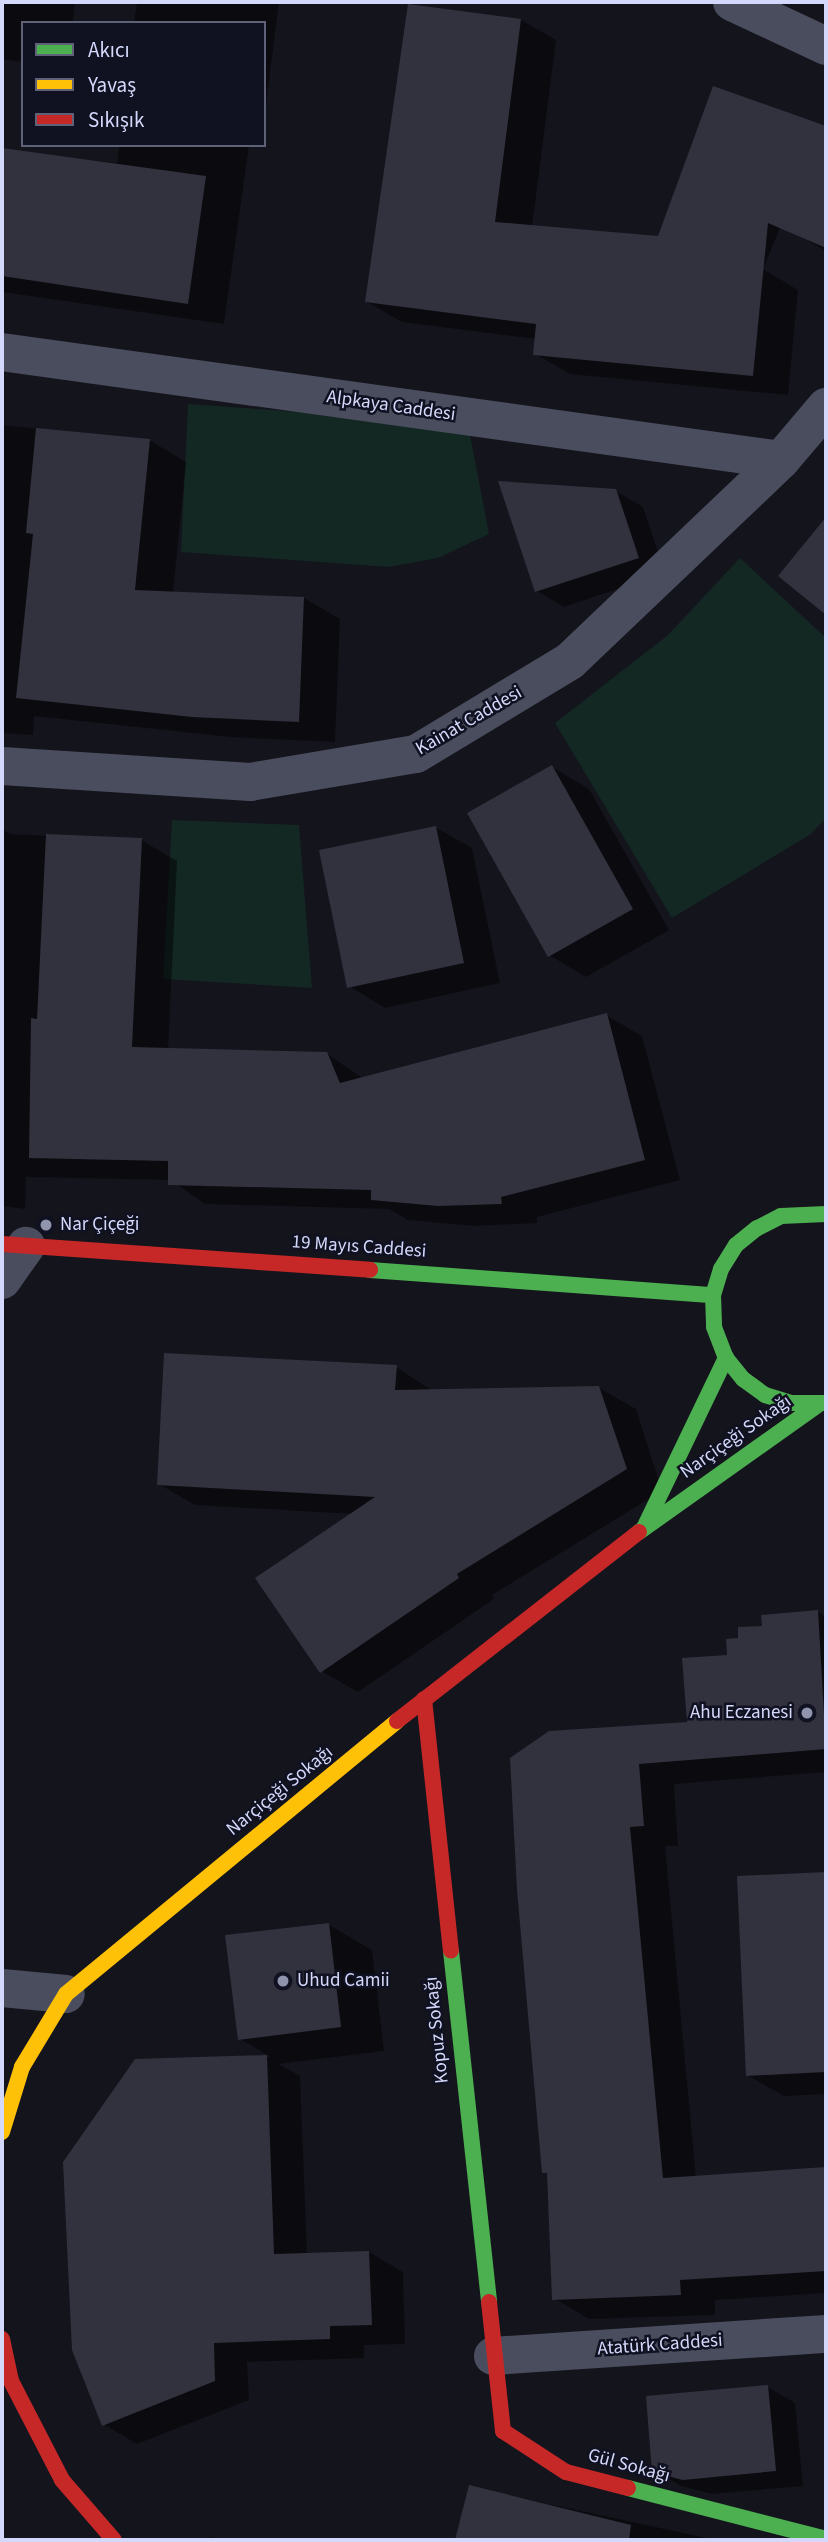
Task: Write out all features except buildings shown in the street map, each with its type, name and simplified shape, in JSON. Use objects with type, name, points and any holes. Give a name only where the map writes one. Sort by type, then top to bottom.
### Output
[{"type":"main road","name":"Narçiçeği Sokağı","points":[[809,1211],[826,1198]]},
{"type":"main road","name":"Narçiçeği Sokağı","points":[[822,1404],[765,1395],[743,1380],[726,1358],[714,1327],[713,1294],[721,1269],[736,1245],[781,1216],[809,1211],[826,1214]]},
{"type":"main road","name":"19 Mayıs Caddesi","points":[[14,1245],[713,1294]]},
{"type":"main road","name":"Narçiçeği Sokağı","points":[[644,1528],[726,1358]]},
{"type":"main road","name":"Narçiçeği Sokağı","points":[[2,2132],[22,2067],[66,1994],[424,1699],[644,1528],[822,1404]]},
{"type":"main road","name":"Kopuz Sokağı","points":[[424,1699],[493,2356]]},
{"type":"main road","points":[[2,2339],[11,2381],[62,2480],[114,2540]]},
{"type":"main road","name":"Gül Sokağı","points":[[493,2356],[503,2431],[566,2472],[826,2539]]},
{"type":"street","points":[[732,2],[826,46]]},
{"type":"street","name":"Alpkaya Caddesi","points":[[2,352],[781,460]]},
{"type":"street","name":"Kainat Caddesi","points":[[2,766],[250,782],[416,754],[569,661],[781,460],[826,407]]},
{"type":"street","points":[[2,1280],[14,1245]]},
{"type":"street","points":[[2,1989],[66,1994]]},
{"type":"street","name":"Atatürk Caddesi","points":[[493,2356],[826,2334]]},
{"type":"green space","points":[[188,404],[468,424],[489,534],[438,558],[389,567],[181,552]]},
{"type":"green space","points":[[740,558],[826,638],[826,818],[811,834],[672,918],[555,723],[668,635]]},
{"type":"green space","points":[[172,820],[299,825],[312,988],[163,979]]},
{"type":"traffic: fast","points":[[826,1214],[781,1216],[757,1228],[736,1245],[721,1269],[713,1295],[714,1327],[726,1358],[743,1379],[765,1395],[791,1403],[826,1403]]},
{"type":"traffic: fast","points":[[370,1270],[713,1295]]},
{"type":"traffic: fast","points":[[645,1526],[726,1358]]},
{"type":"traffic: fast","points":[[639,1532],[818,1405]]},
{"type":"traffic: fast","points":[[451,1951],[489,2302]]},
{"type":"traffic: fast","points":[[628,2488],[826,2539]]},
{"type":"traffic: slow","points":[[2,2132],[22,2067],[66,1994],[397,1721]]},
{"type":"traffic: jam","points":[[2,1244],[370,1270]]},
{"type":"traffic: jam","points":[[397,1721],[639,1532]]},
{"type":"traffic: jam","points":[[424,1699],[451,1951]]},
{"type":"traffic: jam","points":[[489,2302],[503,2431],[566,2472],[628,2488]]},
{"type":"traffic: jam","points":[[2,2339],[11,2381],[62,2480],[114,2540]]},
{"type":"place","name":"Nar Çiçeği","points":[[46,1225]]},
{"type":"place","name":"Ahu Eczanesi","points":[[807,1713]]},
{"type":"place","name":"Uhud Camii","points":[[283,1981]]}]
